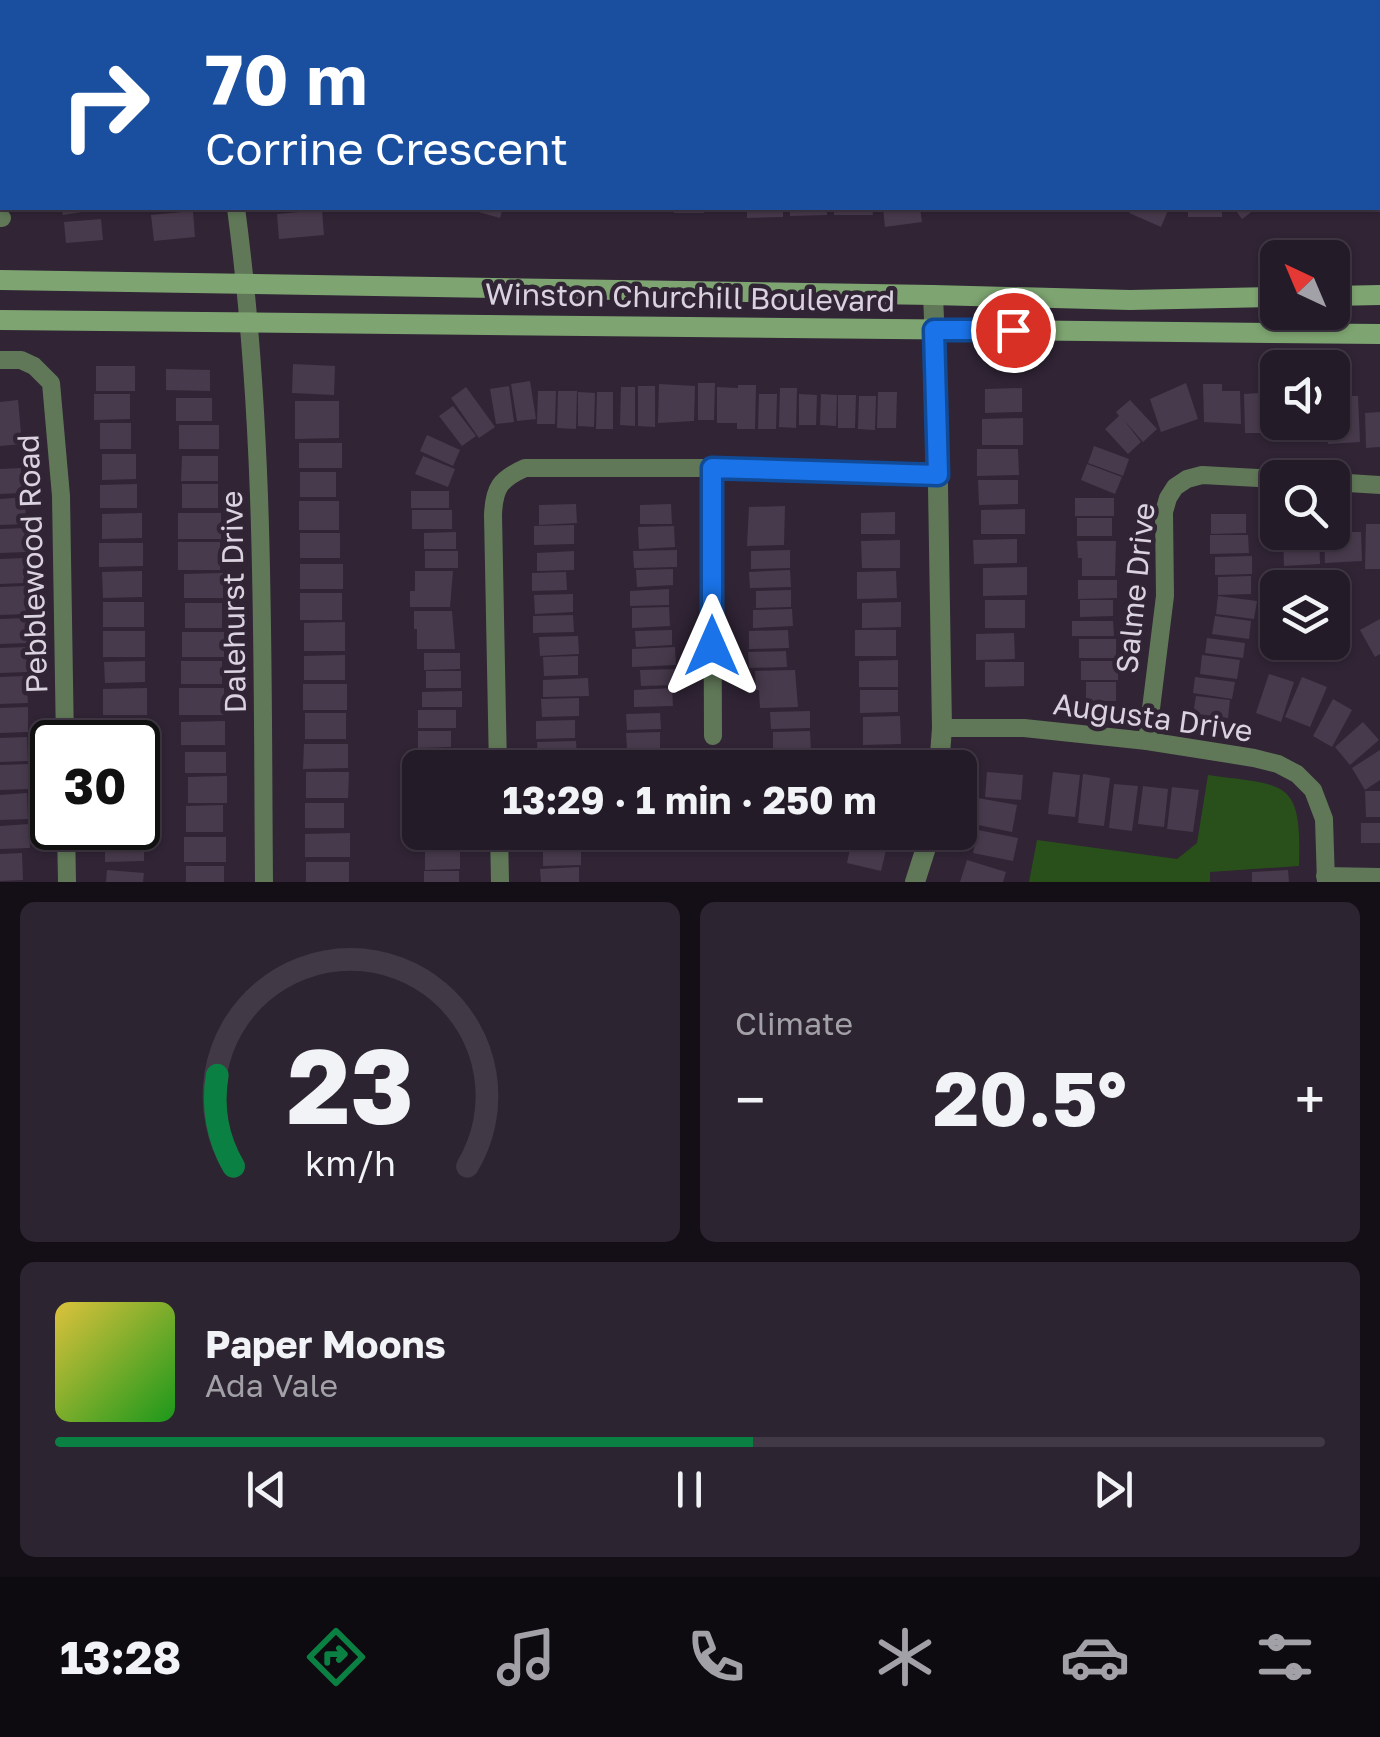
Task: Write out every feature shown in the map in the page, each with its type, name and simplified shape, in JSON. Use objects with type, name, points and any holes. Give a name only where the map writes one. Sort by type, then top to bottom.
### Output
[{"type":"main road","name":"Winston Churchill Boulevard","points":[[0,280],[1130,300],[1260,297]]},
{"type":"main road","points":[[1350,295],[1380,294]]},
{"type":"main road","name":"Winston Churchill Boulevard","points":[[0,320],[1380,334]]},
{"type":"street","name":"Dalehurst Drive","points":[[236,210],[250,322],[261,526],[264,882]]},
{"type":"street","points":[[932,294],[940,750]]},
{"type":"street","name":"Pebblewood Road","points":[[0,360],[21,360],[34,366],[51,383],[62,496],[65,720]]},
{"type":"street","points":[[498,750],[493,505],[494,495],[506,476],[525,468],[712,468],[938,475]]},
{"type":"street","points":[[712,468],[713,736]]},
{"type":"street","name":"Salme Drive","points":[[1147,740],[1165,596],[1164,512],[1168,498],[1175,487],[1202,475],[1260,478]]},
{"type":"street","points":[[1350,483],[1380,485]]},
{"type":"street","name":"Augusta Drive","points":[[942,728],[1024,728],[1147,740],[1278,764],[1312,790],[1324,818],[1326,879]]},
{"type":"street","points":[[66,850],[67,882]]},
{"type":"street","points":[[499,850],[500,882]]},
{"type":"street","points":[[915,882],[925,850]]},
{"type":"street","points":[[1326,879],[1380,877]]},
{"type":"green space","points":[[1208,775],[1256,781],[1284,792],[1297,816],[1299,866],[1210,872],[1210,882],[1029,882],[1037,840],[1177,859],[1197,843]]},
{"type":"building","points":[[62,210],[94,210],[63,215]]},
{"type":"building","points":[[322,210],[324,235],[279,239],[277,214]]},
{"type":"building","points":[[471,210],[502,210],[500,218]]},
{"type":"building","points":[[674,210],[704,210],[704,213]]},
{"type":"building","points":[[747,210],[783,210],[783,217],[747,218]]},
{"type":"building","points":[[790,210],[827,210],[827,215],[790,216]]},
{"type":"building","points":[[834,210],[872,210],[873,215],[834,215]]},
{"type":"building","points":[[883,210],[920,210],[922,222],[885,227]]},
{"type":"building","points":[[1131,210],[1168,210],[1161,227],[1129,213]]},
{"type":"building","points":[[1188,210],[1222,210],[1222,217],[1188,217]]},
{"type":"building","points":[[1235,210],[1254,210],[1242,219]]},
{"type":"building","points":[[193,211],[195,237],[154,241],[151,215]]},
{"type":"building","points":[[101,219],[103,240],[66,243],[64,222]]},
{"type":"building","points":[[293,364],[335,366],[334,395],[292,393]]},
{"type":"building","points":[[96,366],[135,366],[135,391],[96,391]]},
{"type":"building","points":[[166,369],[210,370],[210,391],[166,390]]},
{"type":"building","points":[[530,381],[536,419],[517,421],[511,384]]},
{"type":"building","points":[[698,383],[715,383],[714,420],[698,420]]},
{"type":"building","points":[[1186,383],[1198,419],[1161,432],[1150,399]]},
{"type":"building","points":[[659,384],[695,386],[694,421],[658,423]]},
{"type":"building","points":[[1203,384],[1222,384],[1222,391],[1240,391],[1241,424],[1204,422]]},
{"type":"building","points":[[756,385],[755,429],[737,429],[737,423],[717,423],[717,387]]},
{"type":"building","points":[[509,386],[514,422],[496,424],[490,389]]},
{"type":"building","points":[[638,386],[655,386],[655,427],[638,426]]},
{"type":"building","points":[[466,387],[495,427],[479,438],[451,398]]},
{"type":"building","points":[[621,387],[635,387],[635,426],[620,425]]},
{"type":"building","points":[[780,388],[797,388],[796,428],[779,427]]},
{"type":"building","points":[[1022,388],[1022,412],[985,413],[985,389]]},
{"type":"building","points":[[538,391],[556,391],[555,424],[537,424]]},
{"type":"building","points":[[558,391],[577,391],[576,429],[557,428]]},
{"type":"building","points":[[578,392],[595,393],[594,427],[578,426]]},
{"type":"building","points":[[597,392],[613,392],[613,429],[596,429]]},
{"type":"building","points":[[878,392],[897,392],[896,428],[877,428]]},
{"type":"building","points":[[1260,393],[1260,433],[1245,433],[1244,394]]},
{"type":"building","points":[[94,394],[130,394],[130,419],[94,420]]},
{"type":"building","points":[[759,394],[777,394],[776,429],[758,429]]},
{"type":"building","points":[[799,394],[817,395],[816,425],[799,425]]},
{"type":"building","points":[[821,394],[837,395],[836,426],[820,425]]},
{"type":"building","points":[[838,395],[856,395],[855,428],[838,428]]},
{"type":"building","points":[[859,396],[876,396],[875,430],[858,429]]},
{"type":"building","points":[[1350,396],[1358,396],[1360,442],[1328,444],[1328,440],[1350,440]]},
{"type":"building","points":[[176,398],[212,398],[212,421],[176,421]]},
{"type":"building","points":[[18,400],[22,444],[0,446],[0,402]]},
{"type":"building","points":[[1130,400],[1157,429],[1143,442],[1123,419],[1141,442],[1128,454],[1105,429]]},
{"type":"building","points":[[295,401],[339,401],[339,438],[295,439]]},
{"type":"building","points":[[453,406],[476,436],[462,446],[439,416]]},
{"type":"building","points":[[1380,412],[1380,447],[1366,448],[1365,413]]},
{"type":"building","points":[[1023,418],[1023,445],[982,445],[982,419]]},
{"type":"building","points":[[100,423],[131,423],[131,449],[100,449]]},
{"type":"building","points":[[179,425],[219,425],[219,449],[179,449]]},
{"type":"building","points":[[427,435],[460,450],[453,466],[420,451]]},
{"type":"building","points":[[299,443],[342,443],[342,468],[299,468]]},
{"type":"building","points":[[1094,446],[1129,459],[1123,476],[1088,463]]},
{"type":"building","points":[[977,449],[1018,449],[1019,475],[977,476]]},
{"type":"building","points":[[102,454],[136,454],[136,479],[102,480]]},
{"type":"building","points":[[182,456],[218,456],[218,481],[181,481]]},
{"type":"building","points":[[423,456],[455,469],[448,487],[415,474]]},
{"type":"building","points":[[1087,464],[1122,477],[1115,494],[1081,480]]},
{"type":"building","points":[[21,468],[22,493],[0,494],[0,469]]},
{"type":"building","points":[[300,472],[336,472],[336,497],[300,497]]},
{"type":"building","points":[[978,480],[1018,480],[1018,504],[979,505]]},
{"type":"building","points":[[137,484],[137,508],[100,508],[100,485]]},
{"type":"building","points":[[182,484],[218,484],[218,508],[182,508]]},
{"type":"building","points":[[411,491],[449,491],[449,508],[411,508]]},
{"type":"building","points":[[25,497],[26,524],[0,525],[0,499]]},
{"type":"building","points":[[1075,498],[1114,498],[1114,516],[1075,516]]},
{"type":"building","points":[[299,501],[339,501],[339,530],[299,530]]},
{"type":"building","points":[[576,504],[577,523],[539,525],[539,505]]},
{"type":"building","points":[[671,504],[672,524],[640,524],[640,505]]},
{"type":"building","points":[[785,506],[784,545],[747,546],[749,507]]},
{"type":"building","points":[[1025,509],[1025,534],[981,534],[981,510]]},
{"type":"building","points":[[412,510],[452,510],[452,529],[412,529]]},
{"type":"building","points":[[895,512],[895,534],[861,534],[861,513]]},
{"type":"building","points":[[142,513],[142,538],[102,539],[102,514]]},
{"type":"building","points":[[178,513],[221,513],[221,539],[178,539]]},
{"type":"building","points":[[1211,514],[1246,514],[1246,533],[1211,534]]},
{"type":"building","points":[[1077,518],[1112,518],[1112,536],[1077,536]]},
{"type":"building","points":[[1366,524],[1380,524],[1380,569],[1365,569]]},
{"type":"building","points":[[574,525],[574,544],[534,545],[534,526]]},
{"type":"building","points":[[674,526],[675,547],[639,549],[638,527]]},
{"type":"building","points":[[26,528],[27,552],[0,553],[0,529]]},
{"type":"building","points":[[456,532],[456,549],[424,549],[424,533]]},
{"type":"building","points":[[1350,532],[1361,532],[1362,561],[1325,563],[1325,550],[1350,550]]},
{"type":"building","points":[[300,533],[340,533],[340,558],[300,558]]},
{"type":"building","points":[[1210,535],[1248,535],[1249,553],[1210,554]]},
{"type":"building","points":[[1017,539],[1017,563],[974,564],[973,540]]},
{"type":"building","points":[[900,540],[900,568],[862,568],[861,541]]},
{"type":"building","points":[[1077,541],[1116,541],[1115,576],[1082,576]]},
{"type":"building","points":[[178,542],[220,542],[220,570],[178,570]]},
{"type":"building","points":[[99,543],[143,543],[143,566],[99,567]]},
{"type":"building","points":[[677,550],[677,567],[634,568],[633,551]]},
{"type":"building","points":[[790,550],[790,568],[751,569],[751,551]]},
{"type":"building","points":[[1284,550],[1320,550],[1320,564],[1284,566]]},
{"type":"building","points":[[425,551],[458,551],[458,568],[425,568]]},
{"type":"building","points":[[574,551],[574,570],[537,571],[537,553]]},
{"type":"building","points":[[1252,556],[1252,574],[1215,575],[1215,557]]},
{"type":"building","points":[[24,558],[24,583],[0,584],[0,559]]},
{"type":"building","points":[[300,564],[343,564],[343,589],[300,589]]},
{"type":"building","points":[[1027,567],[1027,595],[983,596],[983,568]]},
{"type":"building","points":[[673,569],[673,585],[637,587],[636,570]]},
{"type":"building","points":[[790,570],[791,587],[750,588],[749,572]]},
{"type":"building","points":[[142,571],[142,597],[103,598],[102,572]]},
{"type":"building","points":[[415,571],[453,571],[450,607],[410,607]]},
{"type":"building","points":[[896,571],[897,598],[857,599],[857,572]]},
{"type":"building","points":[[566,572],[567,590],[532,591],[532,573]]},
{"type":"building","points":[[223,573],[223,598],[184,598],[184,574]]},
{"type":"building","points":[[1251,576],[1251,594],[1218,595],[1218,577]]},
{"type":"building","points":[[1078,580],[1117,580],[1117,598],[1078,599]]},
{"type":"building","points":[[25,586],[26,614],[0,615],[0,587]]},
{"type":"building","points":[[669,589],[669,605],[630,606],[630,591]]},
{"type":"building","points":[[791,590],[791,607],[756,608],[756,591]]},
{"type":"building","points":[[300,593],[342,593],[342,620],[300,620]]},
{"type":"building","points":[[573,594],[573,612],[535,614],[534,595]]},
{"type":"building","points":[[1218,596],[1257,601],[1254,619],[1216,614]]},
{"type":"building","points":[[985,600],[1025,600],[1025,628],[985,628]]},
{"type":"building","points":[[1080,600],[1113,600],[1113,616],[1080,617]]},
{"type":"building","points":[[103,602],[144,602],[144,627],[103,627]]},
{"type":"building","points":[[901,602],[901,627],[862,628],[862,603]]},
{"type":"building","points":[[185,603],[222,603],[222,628],[185,628]]},
{"type":"building","points":[[669,607],[670,626],[632,628],[632,608]]},
{"type":"building","points":[[792,609],[793,626],[753,628],[753,610]]},
{"type":"building","points":[[414,611],[452,611],[455,649],[417,649]]},
{"type":"building","points":[[573,615],[574,632],[533,633],[533,616]]},
{"type":"building","points":[[1215,616],[1251,621],[1249,639],[1212,634]]},
{"type":"building","points":[[27,618],[28,643],[0,644],[0,619]]},
{"type":"building","points":[[1380,619],[1380,654],[1375,657],[1360,630]]},
{"type":"building","points":[[1072,621],[1113,621],[1114,636],[1072,636]]},
{"type":"building","points":[[345,622],[345,651],[304,651],[304,623]]},
{"type":"building","points":[[672,630],[672,645],[636,647],[635,631]]},
{"type":"building","points":[[788,630],[789,648],[749,649],[749,631]]},
{"type":"building","points":[[855,630],[896,630],[896,656],[855,656]]},
{"type":"building","points":[[103,631],[145,631],[145,657],[103,657]]},
{"type":"building","points":[[182,632],[224,632],[224,657],[182,657]]},
{"type":"building","points":[[1014,633],[1015,659],[976,660],[976,634]]},
{"type":"building","points":[[578,636],[579,654],[540,656],[539,637]]},
{"type":"building","points":[[1207,638],[1245,643],[1243,658],[1205,653]]},
{"type":"building","points":[[1079,639],[1116,639],[1116,658],[1079,658]]},
{"type":"building","points":[[26,647],[27,672],[0,673],[0,648]]},
{"type":"building","points":[[675,647],[676,665],[632,667],[632,649]]},
{"type":"building","points":[[786,651],[787,667],[749,668],[748,652]]},
{"type":"building","points":[[424,653],[460,653],[460,669],[424,670]]},
{"type":"building","points":[[345,655],[345,680],[304,680],[304,656]]},
{"type":"building","points":[[1202,655],[1240,660],[1237,679],[1200,674]]},
{"type":"building","points":[[578,656],[578,675],[544,676],[543,657]]},
{"type":"building","points":[[898,660],[898,687],[859,687],[859,661]]},
{"type":"building","points":[[145,661],[145,682],[105,683],[104,662]]},
{"type":"building","points":[[181,661],[222,661],[222,684],[181,684]]},
{"type":"building","points":[[1081,661],[1118,661],[1118,680],[1081,680]]},
{"type":"building","points":[[985,662],[1024,662],[1024,686],[985,687]]},
{"type":"building","points":[[679,669],[680,685],[641,686],[640,670]]},
{"type":"building","points":[[795,670],[798,707],[760,708],[755,671]]},
{"type":"building","points":[[426,671],[461,671],[461,688],[426,688]]},
{"type":"building","points":[[1269,674],[1294,682],[1281,722],[1256,713]]},
{"type":"building","points":[[26,676],[28,703],[0,704],[0,677]]},
{"type":"building","points":[[1195,677],[1235,682],[1232,699],[1193,693]]},
{"type":"building","points":[[1302,677],[1327,687],[1310,727],[1285,717]]},
{"type":"building","points":[[588,678],[589,696],[543,697],[543,680]]},
{"type":"building","points":[[1086,682],[1116,682],[1116,701],[1086,701]]},
{"type":"building","points":[[303,684],[347,684],[347,710],[303,710]]},
{"type":"building","points":[[147,688],[147,715],[103,715],[103,689]]},
{"type":"building","points":[[179,688],[224,688],[224,715],[179,715]]},
{"type":"building","points":[[672,688],[673,706],[634,707],[634,690]]},
{"type":"building","points":[[860,690],[898,690],[898,712],[860,713]]},
{"type":"building","points":[[462,691],[462,707],[422,707],[422,692]]},
{"type":"building","points":[[1196,696],[1230,700],[1228,718],[1193,714]]},
{"type":"building","points":[[579,698],[579,716],[542,717],[541,699]]},
{"type":"building","points":[[1333,699],[1352,710],[1332,747],[1313,736]]},
{"type":"building","points":[[28,707],[28,732],[0,733],[0,708]]},
{"type":"building","points":[[418,710],[456,710],[456,728],[418,728]]},
{"type":"building","points":[[810,711],[810,728],[771,729],[770,712]]},
{"type":"building","points":[[305,713],[346,713],[346,739],[305,739]]},
{"type":"building","points":[[660,713],[661,729],[627,730],[626,714]]},
{"type":"building","points":[[900,716],[901,744],[863,745],[863,717]]},
{"type":"building","points":[[575,720],[575,738],[536,739],[536,721]]},
{"type":"building","points":[[225,721],[225,745],[181,745],[181,722]]},
{"type":"building","points":[[1363,722],[1379,740],[1350,765],[1335,747]]},
{"type":"building","points":[[418,731],[451,731],[451,747],[418,748]]},
{"type":"building","points":[[810,731],[811,750],[773,750],[773,732]]},
{"type":"building","points":[[660,732],[660,748],[627,749],[626,733]]},
{"type":"building","points":[[27,737],[28,761],[0,762],[0,738]]},
{"type":"building","points":[[576,741],[576,750],[537,750],[537,742]]},
{"type":"building","points":[[304,744],[348,744],[348,768],[303,769]]},
{"type":"building","points":[[1380,750],[1380,780],[1365,790],[1352,768]]},
{"type":"building","points":[[185,752],[226,752],[226,773],[185,773]]},
{"type":"building","points":[[29,764],[29,789],[0,790],[0,765]]},
{"type":"building","points":[[306,772],[349,772],[348,798],[306,798]]},
{"type":"building","points":[[987,772],[1023,775],[1021,800],[985,797]]},
{"type":"building","points":[[1053,772],[1080,775],[1075,817],[1048,814]]},
{"type":"building","points":[[1083,774],[1110,778],[1104,826],[1078,823]]},
{"type":"building","points":[[227,776],[227,803],[188,803],[188,777]]},
{"type":"building","points":[[1114,784],[1138,786],[1132,831],[1109,828]]},
{"type":"building","points":[[1143,786],[1168,789],[1164,827],[1138,824]]},
{"type":"building","points":[[1172,787],[1199,790],[1193,832],[1167,829]]},
{"type":"building","points":[[1365,791],[1380,791],[1380,817],[1366,817]]},
{"type":"building","points":[[27,793],[28,819],[0,820],[0,795]]},
{"type":"building","points":[[978,798],[1017,805],[1012,832],[977,825]]},
{"type":"building","points":[[305,803],[344,803],[344,828],[305,828]]},
{"type":"building","points":[[223,805],[223,832],[186,832],[186,806]]},
{"type":"building","points":[[1361,823],[1380,823],[1380,843],[1361,843]]},
{"type":"building","points":[[29,824],[30,848],[0,849],[0,826]]},
{"type":"building","points":[[978,830],[1018,838],[1013,861],[973,853],[977,850]]},
{"type":"building","points":[[350,833],[350,857],[305,857],[305,834]]},
{"type":"building","points":[[184,837],[226,837],[226,862],[184,862]]},
{"type":"building","points":[[105,850],[144,850],[144,861],[105,862]]},
{"type":"building","points":[[425,850],[460,850],[460,869],[425,870]]},
{"type":"building","points":[[543,850],[581,850],[581,865],[543,866]]},
{"type":"building","points":[[850,850],[886,850],[881,871],[847,863]]},
{"type":"building","points":[[22,853],[23,880],[0,881],[0,854]]},
{"type":"building","points":[[967,860],[1006,872],[1003,882],[960,882]]},
{"type":"building","points":[[306,862],[349,862],[349,882],[306,882]]},
{"type":"building","points":[[186,866],[224,866],[224,882],[186,882]]},
{"type":"building","points":[[579,867],[579,882],[541,882],[540,869]]},
{"type":"building","points":[[107,870],[144,873],[143,882],[106,882]]},
{"type":"building","points":[[1288,870],[1289,882],[1252,882],[1252,872]]},
{"type":"building","points":[[424,871],[459,871],[459,882],[424,882]]},
{"type":"route","points":[[712,646],[712,468],[938,475],[934,330],[1013,330]]}]
